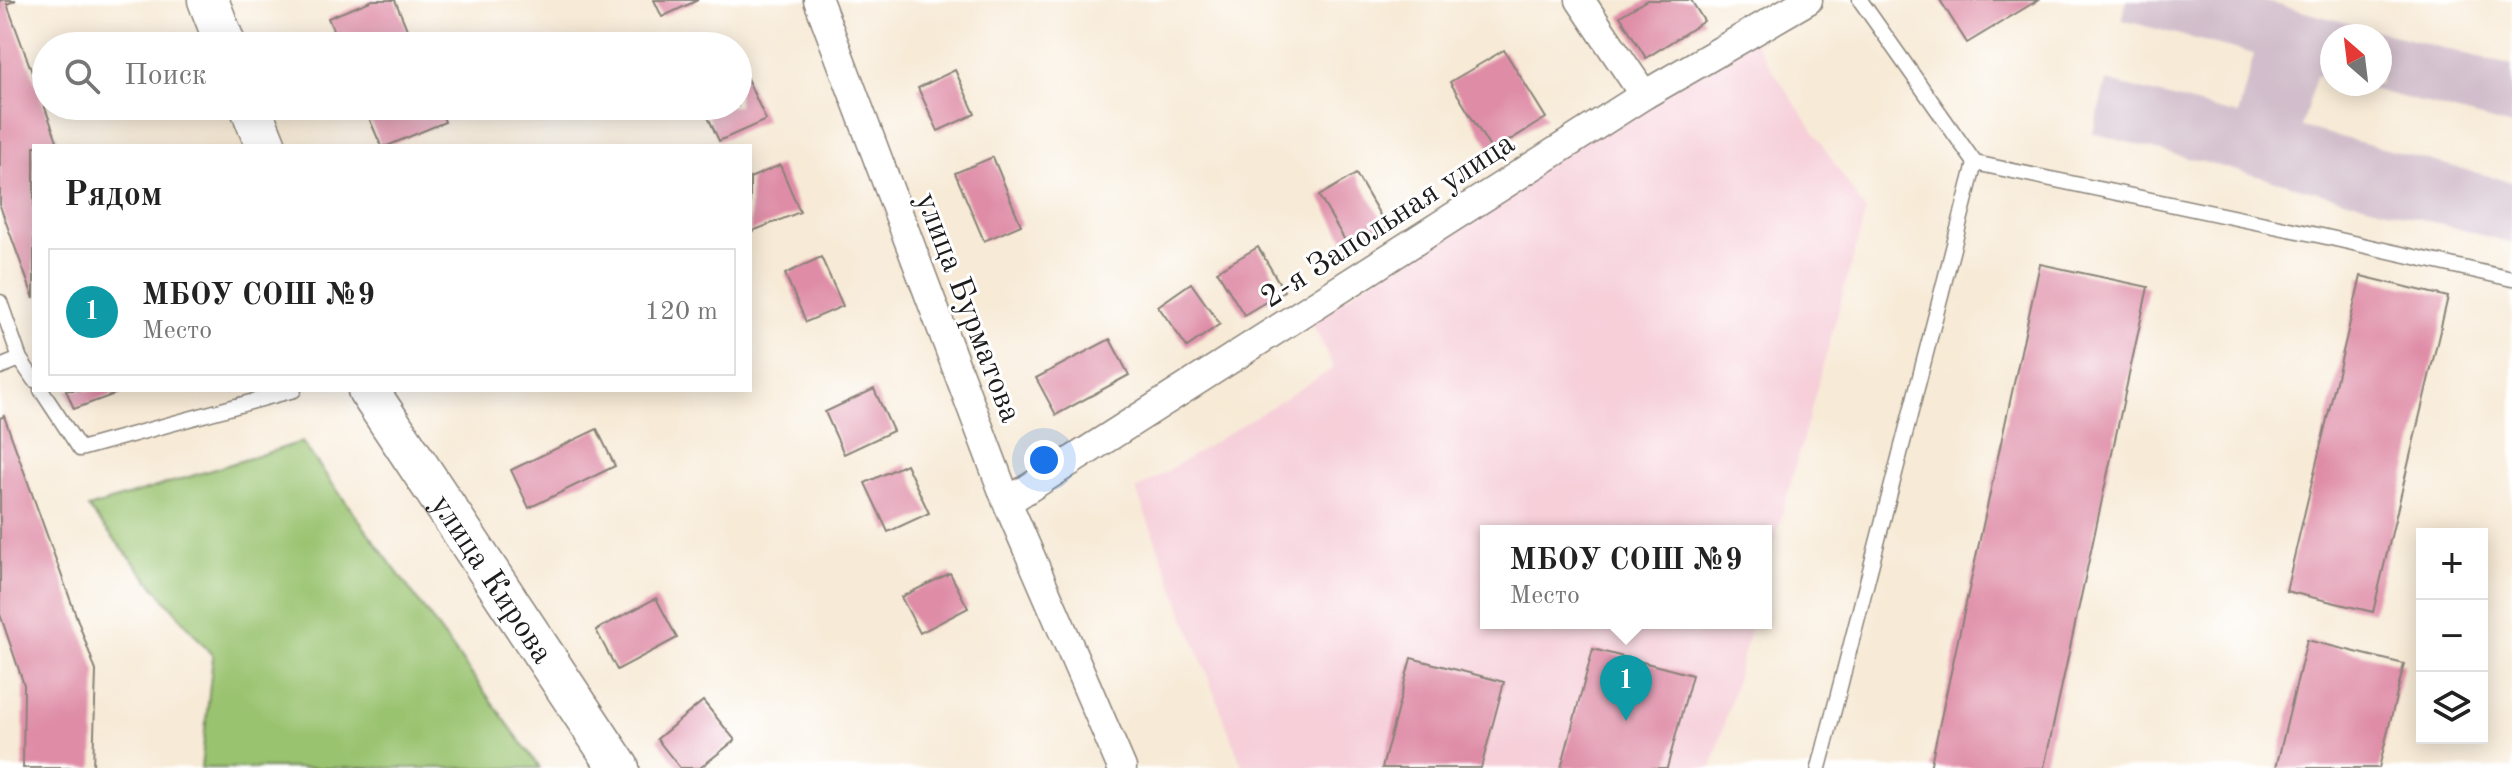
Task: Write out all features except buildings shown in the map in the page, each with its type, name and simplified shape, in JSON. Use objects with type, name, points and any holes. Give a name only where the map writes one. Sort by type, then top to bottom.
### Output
[{"type":"main road","points":[[208,0],[221,32]]},
{"type":"main road","points":[[256,120],[265,144]]},
{"type":"main road","name":"улица Кирова","points":[[369,392],[619,768]]},
{"type":"street","name":"улица Бурматова","points":[[818,0],[1007,502],[1122,768]]},
{"type":"street","points":[[1580,0],[1644,95]]},
{"type":"street","name":"2-я Запольная улица","points":[[1007,502],[1644,95],[1808,0]]},
{"type":"lane","points":[[1860,0],[1975,163],[2512,279]]},
{"type":"lane","points":[[1819,768],[1975,163]]},
{"type":"lane","points":[[0,302],[20,359],[32,377]]},
{"type":"lane","points":[[0,367],[20,359]]},
{"type":"lane","points":[[42,392],[80,449],[287,392]]},
{"type":"shaded area","points":[[2127,0],[2259,0],[2351,24],[2320,24],[2320,76],[2316,75],[2302,127],[2512,182],[2512,243],[2093,133],[2106,81],[2238,115],[2254,54],[2122,20]]},
{"type":"shaded area","points":[[1746,29],[1866,211],[1772,550],[1772,525],[1480,525],[1480,629],[1750,629],[1712,768],[1243,768],[1136,490],[1334,368],[1311,321]]},
{"type":"shaded area","points":[[2392,35],[2512,66],[2512,126],[2392,95]]},
{"type":"green space","points":[[302,442],[540,768],[201,768],[213,656],[88,508]]},
{"type":"place","name":"МБОУ СОШ №9","points":[[1626,721]]}]
